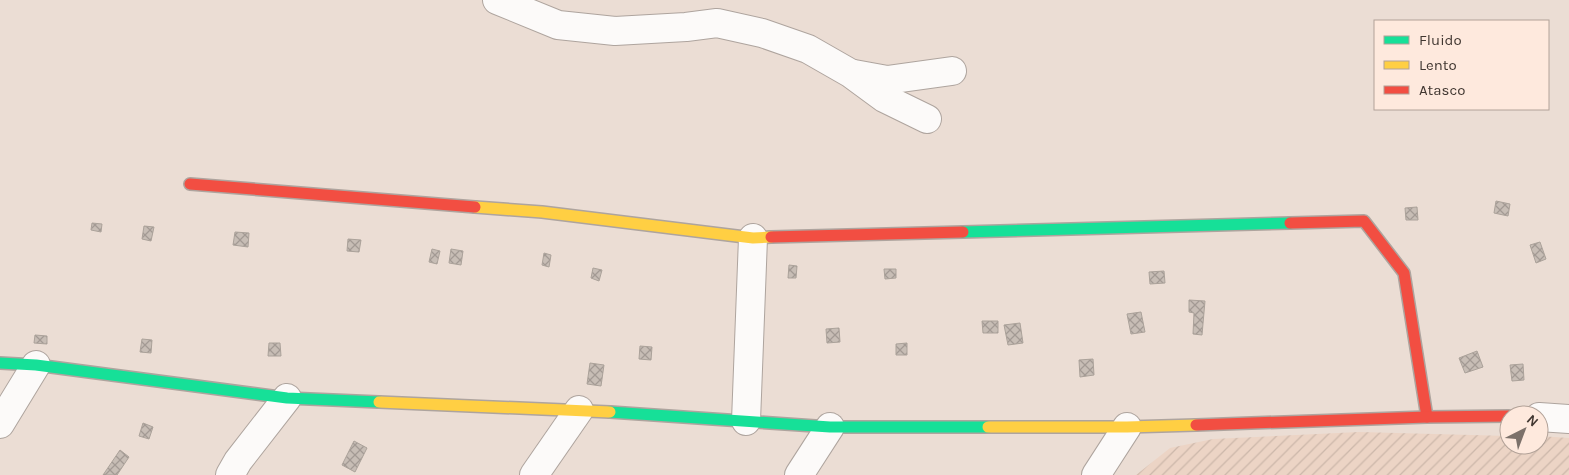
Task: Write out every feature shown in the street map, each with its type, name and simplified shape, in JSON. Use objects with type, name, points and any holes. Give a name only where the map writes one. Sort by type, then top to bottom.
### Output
[{"type":"street","points":[[496,0],[558,25],[615,31],[686,28],[717,23],[762,32],[808,49],[850,74],[884,98],[927,118]]},
{"type":"street","points":[[850,74],[887,80],[952,71]]},
{"type":"street","points":[[190,184],[542,212],[753,238],[1364,221],[1404,273],[1427,417]]},
{"type":"street","points":[[746,421],[753,238]]},
{"type":"street","points":[[0,363],[287,398],[579,410],[830,427],[1127,427],[1499,416]]},
{"type":"street","points":[[0,424],[36,366]]},
{"type":"street","points":[[230,475],[238,461],[287,398]]},
{"type":"street","points":[[534,475],[579,410]]},
{"type":"street","points":[[1549,418],[1569,419]]},
{"type":"street","points":[[799,475],[830,427]]},
{"type":"street","points":[[1096,475],[1127,427]]},
{"type":"shaded area","points":[[1359,432],[1499,436],[1499,455],[1549,455],[1549,437],[1569,438],[1569,475],[1136,475],[1170,448],[1213,439]]},
{"type":"building","points":[[1496,201],[1510,204],[1508,216],[1494,213]]},
{"type":"building","points":[[1417,207],[1418,220],[1406,220],[1405,208]]},
{"type":"building","points":[[92,223],[102,224],[101,232],[91,230]]},
{"type":"building","points":[[144,226],[154,227],[151,241],[142,239]]},
{"type":"building","points":[[235,232],[249,233],[248,247],[233,245]]},
{"type":"building","points":[[348,239],[361,240],[359,252],[347,251]]},
{"type":"building","points":[[1540,242],[1546,259],[1536,263],[1530,245]]},
{"type":"building","points":[[432,249],[440,251],[437,264],[429,262]]},
{"type":"building","points":[[451,249],[463,251],[461,265],[449,263]]},
{"type":"building","points":[[544,253],[551,255],[549,267],[542,265]]},
{"type":"building","points":[[789,265],[797,266],[796,278],[788,278]]},
{"type":"building","points":[[593,268],[602,270],[599,281],[591,278]]},
{"type":"building","points":[[884,269],[896,269],[896,278],[885,279]]},
{"type":"building","points":[[1164,271],[1165,283],[1150,284],[1149,272]]},
{"type":"building","points":[[1189,300],[1205,301],[1202,335],[1193,334],[1194,313],[1189,312]]},
{"type":"building","points":[[1141,312],[1145,332],[1131,334],[1127,314]]},
{"type":"building","points":[[982,321],[998,321],[998,333],[983,333]]},
{"type":"building","points":[[1020,323],[1023,343],[1008,345],[1004,325]]},
{"type":"building","points":[[839,328],[840,342],[827,343],[826,329]]},
{"type":"building","points":[[35,335],[47,336],[47,344],[34,343]]},
{"type":"building","points":[[142,339],[152,340],[151,353],[140,352]]},
{"type":"building","points":[[269,343],[280,343],[281,356],[268,356]]},
{"type":"building","points":[[907,343],[907,355],[896,355],[896,344]]},
{"type":"building","points":[[640,346],[652,347],[651,360],[639,359]]},
{"type":"building","points":[[1477,351],[1483,367],[1465,373],[1459,358]]},
{"type":"building","points":[[1093,359],[1094,375],[1080,377],[1079,360]]},
{"type":"building","points":[[590,363],[604,365],[601,386],[587,384]]},
{"type":"building","points":[[1523,364],[1524,380],[1512,381],[1510,365]]},
{"type":"building","points":[[143,423],[153,427],[149,439],[139,436]]},
{"type":"building","points":[[354,441],[367,448],[355,472],[342,465]]},
{"type":"building","points":[[120,450],[129,457],[117,475],[103,475]]},
{"type":"traffic: fast","points":[[963,232],[1290,223]]},
{"type":"traffic: fast","points":[[0,363],[36,365],[287,398],[379,402]]},
{"type":"traffic: fast","points":[[610,412],[830,427],[988,427]]},
{"type":"traffic: slow","points":[[475,207],[542,212],[753,238],[771,237]]},
{"type":"traffic: slow","points":[[379,402],[610,412]]},
{"type":"traffic: slow","points":[[988,427],[1196,425]]},
{"type":"traffic: jam","points":[[190,184],[475,207]]},
{"type":"traffic: jam","points":[[1290,223],[1364,221],[1404,273],[1427,417]]},
{"type":"traffic: jam","points":[[771,237],[963,232]]},
{"type":"traffic: jam","points":[[1196,425],[1499,416]]}]
